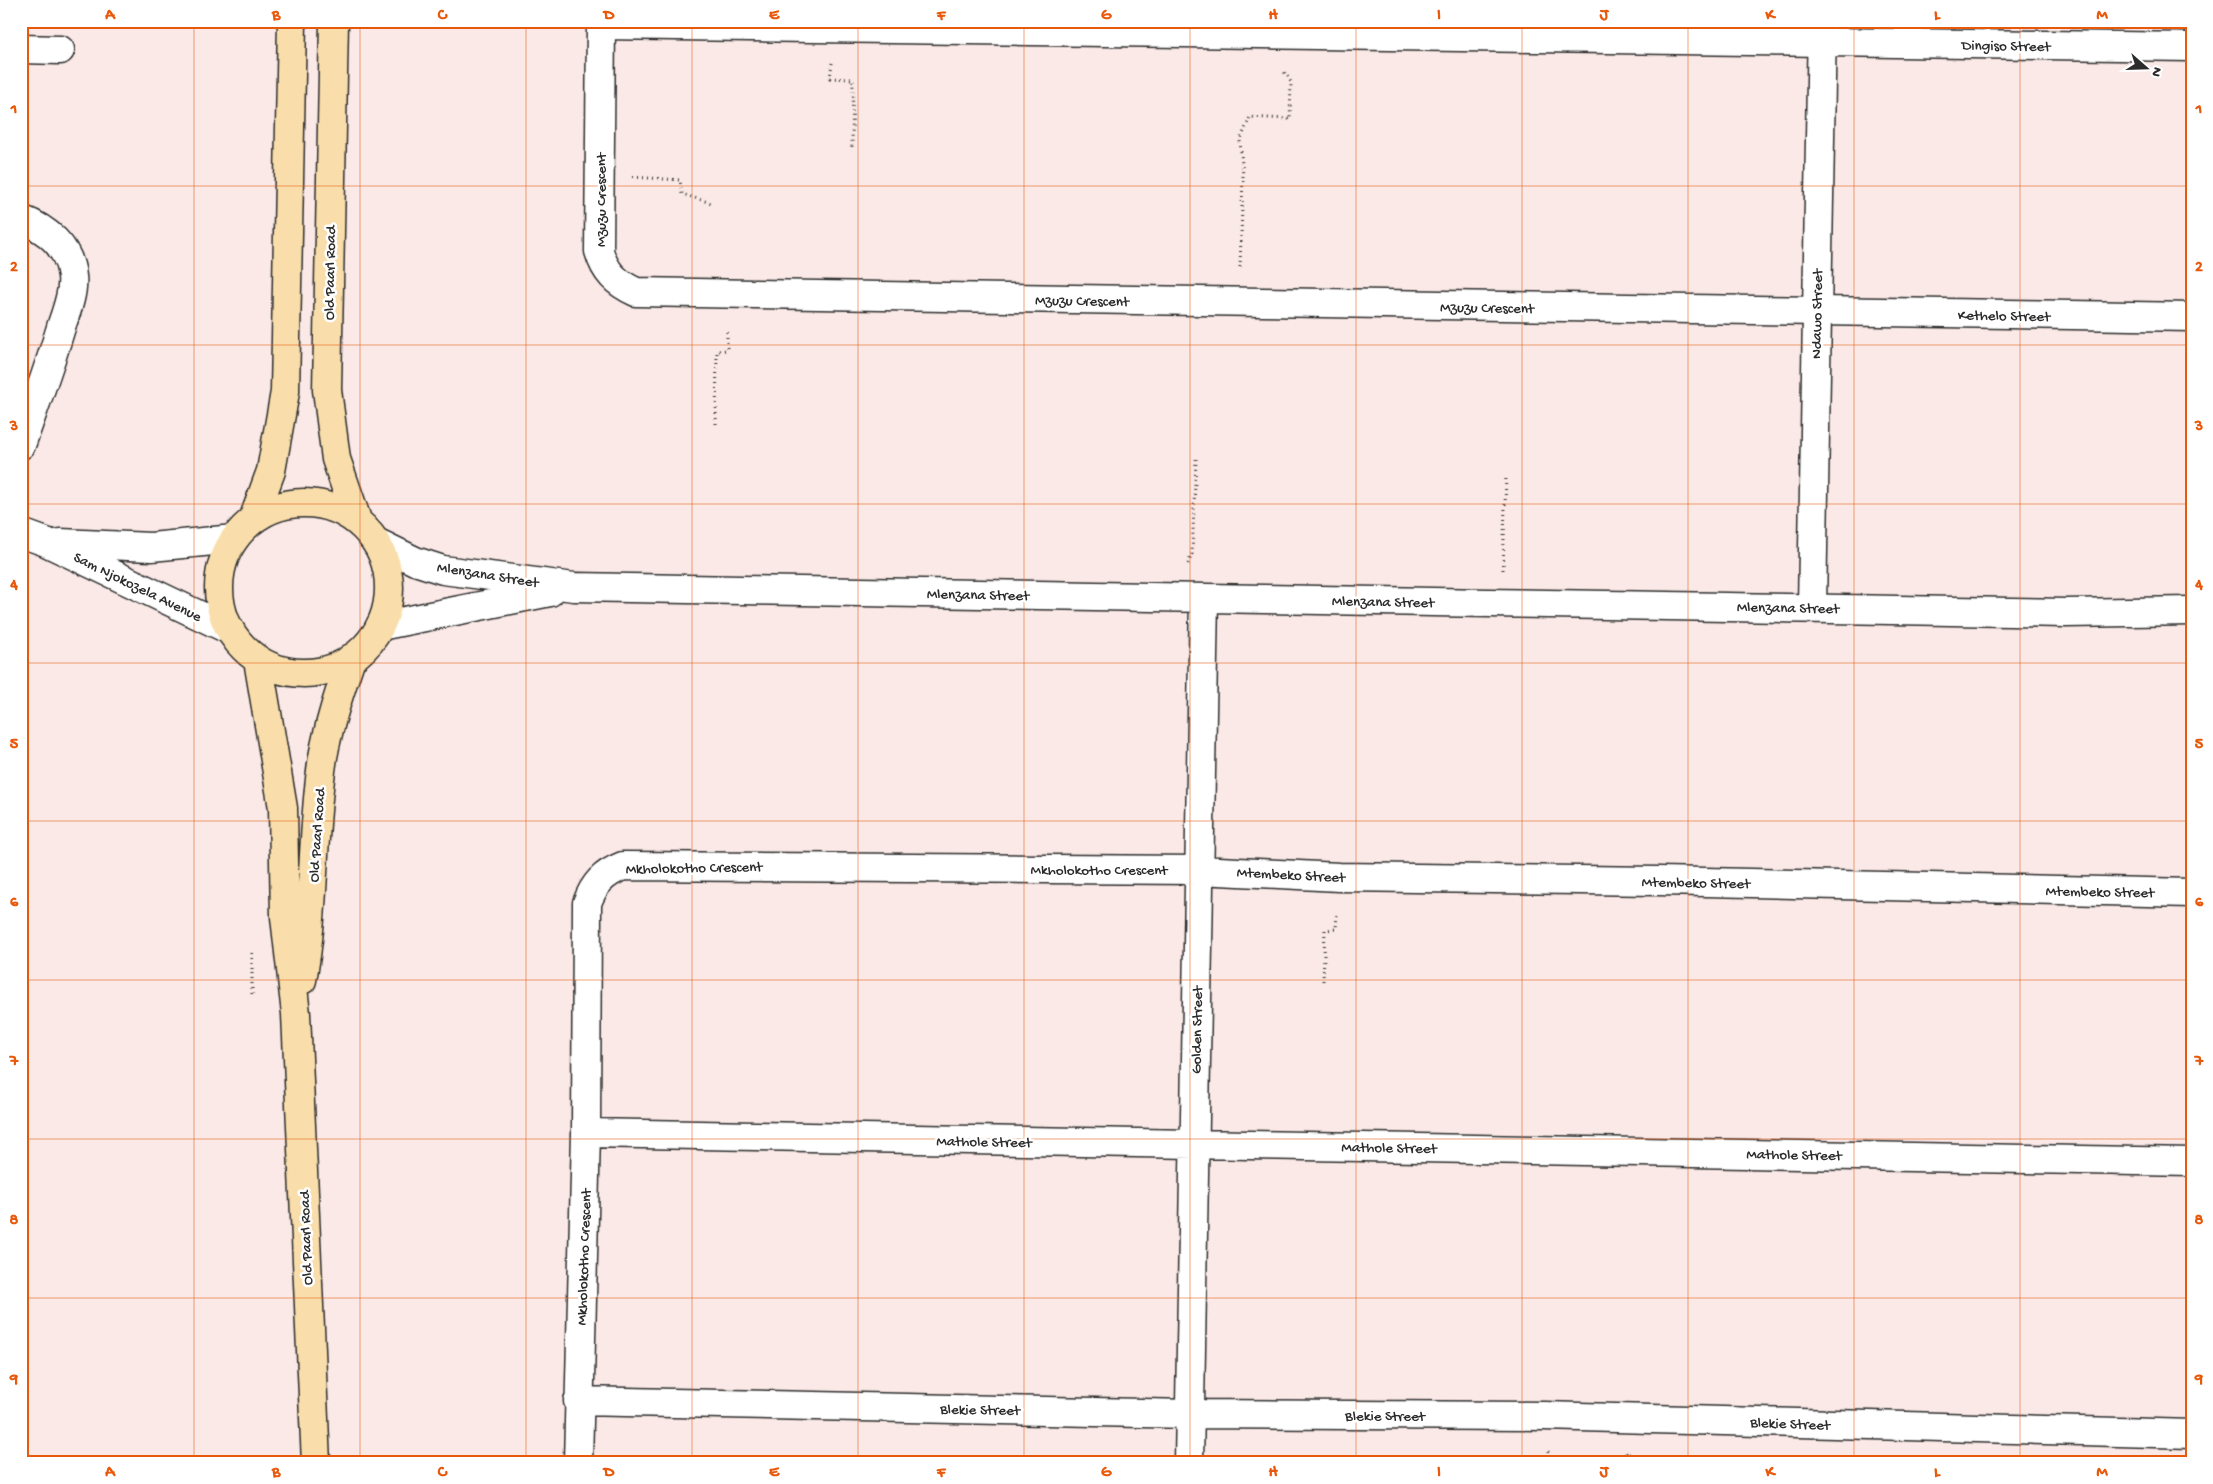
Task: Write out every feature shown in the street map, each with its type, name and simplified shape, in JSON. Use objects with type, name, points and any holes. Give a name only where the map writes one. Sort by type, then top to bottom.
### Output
[{"type":"main road","name":"Old Paarl Road","points":[[253,520],[271,471],[285,392],[292,21]]},
{"type":"main road","name":"Old Paarl Road","points":[[334,21],[328,390],[336,459],[357,520]]},
{"type":"main road","name":"Old Paarl Road","points":[[305,502],[333,507],[357,520],[376,542],[387,569],[389,598],[380,626],[368,644],[351,658],[330,669],[305,673],[281,670],[258,660],[243,647],[230,630],[221,608],[219,584],[223,561],[234,539],[253,520],[278,506],[305,502]]},
{"type":"main road","name":"Old Paarl Road","points":[[296,1014],[311,915],[313,860],[323,757],[337,699],[351,658]]},
{"type":"main road","name":"Old Paarl Road","points":[[258,660],[283,808],[286,917],[296,1014],[316,1463]]},
{"type":"street","name":"Dingiso Street","points":[[601,23],[1283,34],[1821,32],[2192,48]]},
{"type":"street","name":"Mzuzu Crescent","points":[[601,23],[599,251],[603,264],[611,276],[622,285],[636,292],[1816,313]]},
{"type":"street","name":"Ndawo Street","points":[[1812,608],[1821,32]]},
{"type":"street","points":[[21,49],[60,50]]},
{"type":"street","points":[[21,219],[50,233],[67,256],[73,277],[69,302],[58,338],[21,445]]},
{"type":"street","name":"Kethelo Street","points":[[1816,313],[2192,317]]},
{"type":"street","name":"Sam Njokozela Avenue","points":[[33,538],[151,547],[234,539]]},
{"type":"street","name":"Sam Njokozela Avenue","points":[[33,538],[230,630]]},
{"type":"street","name":"Mlenzana Street","points":[[376,542],[415,560],[443,570],[574,587],[2066,612],[2192,611]]},
{"type":"street","name":"Mlenzana Street","points":[[380,626],[574,587]]},
{"type":"street","name":"Golden Street","points":[[1189,1463],[1204,598]]},
{"type":"street","name":"Mkholokotho Crescent","points":[[578,1463],[578,1401],[586,1133],[587,903],[599,880],[610,871],[622,866],[636,865],[1200,870]]},
{"type":"street","name":"Mtembeko Street","points":[[1200,870],[1339,877],[1659,881],[2192,893]]},
{"type":"street","name":"Mathole Street","points":[[586,1133],[2192,1162]]},
{"type":"street","name":"Blekie Street","points":[[578,1401],[1190,1414],[1544,1416],[2192,1434]]},
{"type":"path","points":[[818,28],[818,57],[833,60],[830,78],[853,79],[852,147]]},
{"type":"path","points":[[1237,303],[1242,255],[1240,141],[1250,118],[1290,119],[1291,82],[1282,69],[1283,34]]},
{"type":"path","points":[[600,175],[680,180],[682,194],[711,203]]},
{"type":"path","points":[[716,424],[717,351],[727,350],[726,294]]},
{"type":"path","points":[[1175,597],[1192,554],[1196,459]]},
{"type":"path","points":[[1502,603],[1506,475]]},
{"type":"path","points":[[1323,981],[1325,930],[1336,929],[1339,877]]},
{"type":"path","points":[[1626,1451],[1627,1463]]}]
